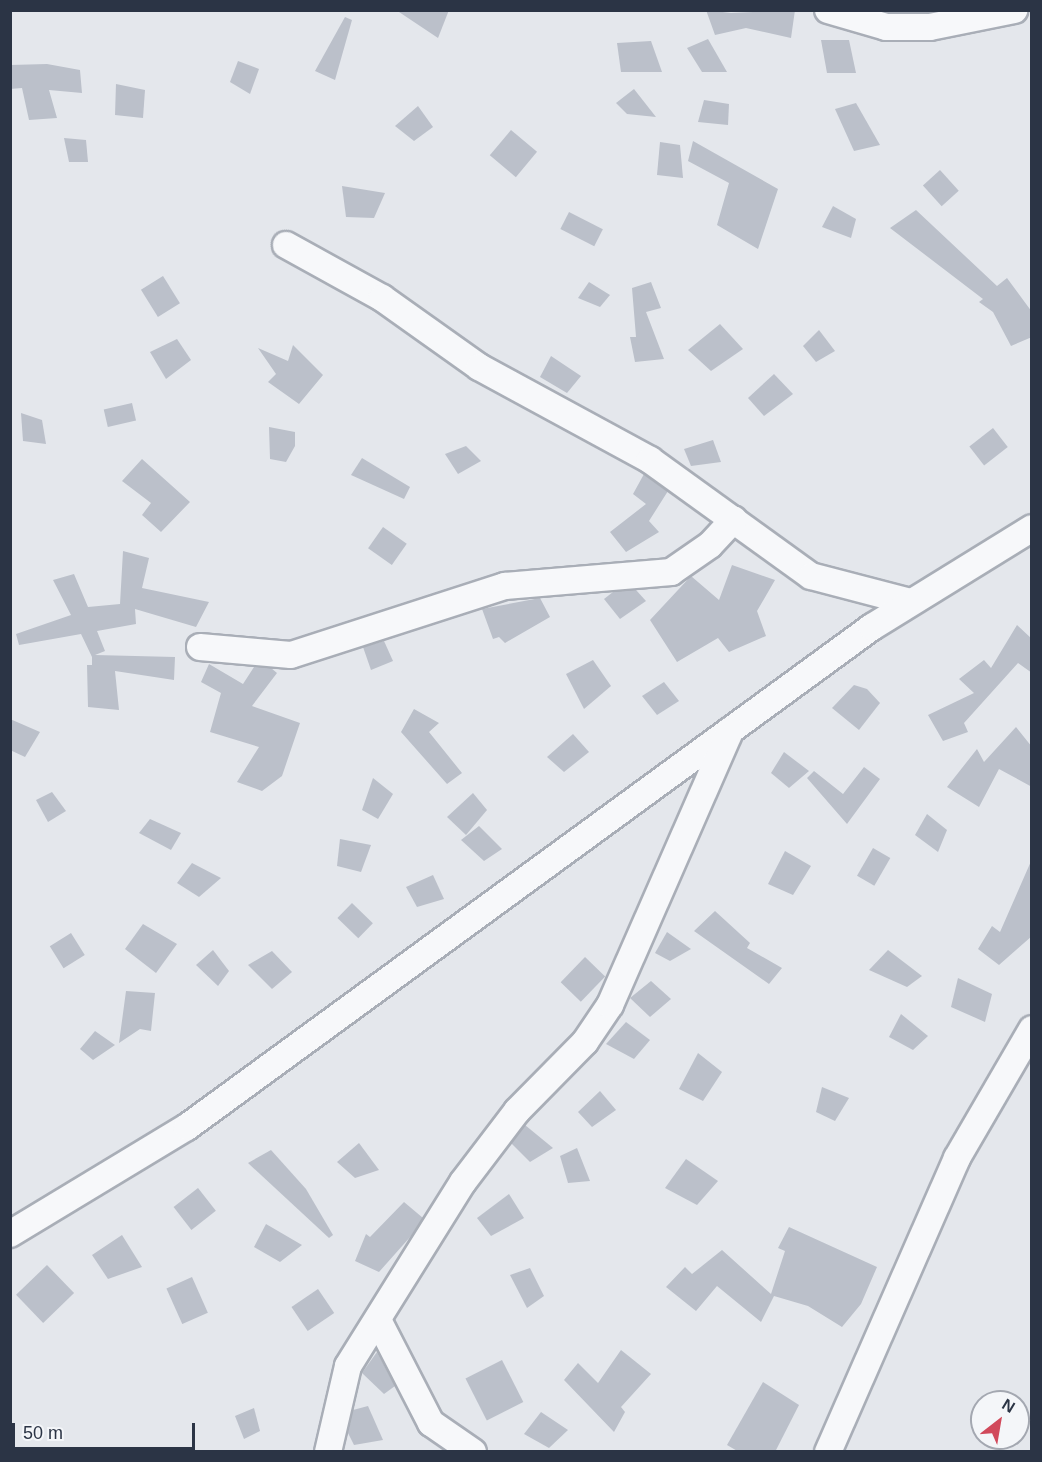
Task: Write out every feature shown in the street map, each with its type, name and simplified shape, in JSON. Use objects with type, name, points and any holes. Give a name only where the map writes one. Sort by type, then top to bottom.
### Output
[{"type":"street","points":[[828,10],[886,27],[918,27],[1014,10]]},
{"type":"street","points":[[286,245],[382,298],[479,367],[650,460],[811,576],[910,602]]},
{"type":"street","points":[[200,648],[291,656],[506,586],[671,572],[710,545],[734,519]]},
{"type":"street","points":[[10,1234],[187,1127],[910,602],[1032,528]]},
{"type":"street","points":[[328,1452],[348,1366],[502,1129],[597,1027],[626,974],[731,730]]},
{"type":"street","points":[[828,1452],[957,1158],[1032,1029]]},
{"type":"street","points":[[378,1320],[431,1423],[473,1452]]},
{"type":"building","points":[[396,10],[449,10],[438,38]]},
{"type":"building","points":[[706,10],[731,13],[795,10],[791,38],[746,28],[715,35]]},
{"type":"building","points":[[345,17],[352,20],[335,80],[315,71]]},
{"type":"building","points":[[708,39],[727,72],[702,72],[687,48]]},
{"type":"building","points":[[821,40],[849,40],[856,73],[827,73]]},
{"type":"building","points":[[651,41],[662,72],[621,72],[617,43]]},
{"type":"building","points":[[238,61],[259,69],[250,94],[230,82]]},
{"type":"building","points":[[47,64],[80,70],[82,93],[49,90],[57,118],[29,120],[22,88],[10,89],[10,65]]},
{"type":"building","points":[[116,84],[145,90],[143,118],[115,115]]},
{"type":"building","points":[[634,89],[656,117],[627,114],[616,103]]},
{"type":"building","points":[[704,100],[729,104],[728,125],[698,122]]},
{"type":"building","points":[[856,103],[880,145],[854,151],[835,109]]},
{"type":"building","points":[[418,106],[433,127],[414,141],[395,126]]},
{"type":"building","points":[[511,130],[537,152],[516,177],[490,155]]},
{"type":"building","points":[[64,138],[86,140],[88,162],[69,162]]},
{"type":"building","points":[[693,141],[778,189],[758,249],[717,225],[729,183],[688,161]]},
{"type":"building","points":[[660,142],[680,145],[683,178],[657,175]]},
{"type":"building","points":[[940,170],[959,191],[942,206],[923,185]]},
{"type":"building","points":[[342,186],[385,193],[374,218],[346,217]]},
{"type":"building","points":[[833,206],[856,219],[851,238],[822,227]]},
{"type":"building","points":[[916,210],[997,286],[1007,278],[1032,312],[1032,337],[1011,346],[993,312],[979,302],[983,299],[890,228]]},
{"type":"building","points":[[569,212],[603,229],[594,246],[560,229]]},
{"type":"building","points":[[163,276],[180,303],[158,317],[141,290]]},
{"type":"building","points":[[589,282],[610,295],[600,307],[578,298]]},
{"type":"building","points":[[651,282],[661,308],[646,312],[664,359],[635,362],[630,337],[636,337],[632,288]]},
{"type":"building","points":[[720,324],[743,349],[711,371],[688,350]]},
{"type":"building","points":[[819,330],[835,351],[816,362],[803,346]]},
{"type":"building","points":[[177,339],[191,360],[166,379],[150,352]]},
{"type":"building","points":[[293,345],[323,375],[299,404],[268,382],[276,374],[258,348],[288,361]]},
{"type":"building","points":[[551,356],[581,376],[567,393],[540,377]]},
{"type":"building","points":[[774,374],[793,394],[764,416],[748,398]]},
{"type":"building","points":[[132,403],[136,421],[108,427],[104,410]]},
{"type":"building","points":[[21,413],[42,420],[46,444],[23,441]]},
{"type":"building","points":[[269,427],[295,432],[295,446],[286,462],[270,459]]},
{"type":"building","points":[[993,428],[1008,447],[984,465],[969,446]]},
{"type":"building","points":[[713,440],[721,462],[691,466],[684,449]]},
{"type":"building","points":[[466,446],[481,461],[458,474],[445,454]]},
{"type":"building","points":[[362,458],[410,487],[404,499],[351,475]]},
{"type":"building","points":[[142,459],[190,502],[161,532],[142,515],[151,503],[122,481]]},
{"type":"building","points":[[644,474],[668,491],[649,521],[659,532],[626,552],[610,532],[646,504],[633,494]]},
{"type":"building","points":[[383,527],[407,544],[392,565],[368,548]]},
{"type":"building","points":[[123,551],[149,558],[142,588],[209,602],[196,627],[135,609],[136,624],[97,631],[105,651],[95,655],[175,657],[174,680],[115,671],[119,710],[88,707],[87,665],[92,665],[92,657],[81,634],[19,645],[16,634],[71,615],[53,580],[74,574],[88,607],[120,604]]},
{"type":"building","points":[[732,565],[775,580],[757,611],[766,636],[729,652],[718,638],[677,662],[650,620],[691,576],[719,600]]},
{"type":"building","points":[[636,590],[646,601],[620,619],[604,599],[613,592]]},
{"type":"building","points":[[540,598],[550,617],[505,643],[499,637],[493,639],[482,609]]},
{"type":"building","points":[[1017,625],[1032,639],[1032,673],[1018,663],[964,723],[968,732],[943,741],[928,715],[974,693],[959,679],[984,660],[991,668]]},
{"type":"building","points":[[384,641],[393,661],[371,670],[363,647]]},
{"type":"building","points":[[593,660],[611,686],[584,709],[566,674]]},
{"type":"building","points":[[209,664],[243,684],[254,667],[271,668],[277,673],[252,706],[300,723],[282,776],[262,791],[237,782],[259,747],[210,732],[221,693],[201,682]]},
{"type":"building","points":[[664,682],[679,701],[657,715],[642,696]]},
{"type":"building","points":[[854,685],[867,689],[880,703],[859,730],[832,708]]},
{"type":"building","points":[[414,709],[439,723],[429,732],[462,773],[447,784],[401,732]]},
{"type":"building","points":[[10,719],[40,732],[25,757],[10,750]]},
{"type":"building","points":[[1016,727],[1032,747],[1032,787],[999,769],[979,807],[947,787],[977,749],[984,762]]},
{"type":"building","points":[[573,734],[589,752],[564,772],[547,757]]},
{"type":"building","points":[[784,752],[809,771],[789,788],[771,773]]},
{"type":"building","points":[[864,767],[880,779],[847,824],[807,778],[814,771],[843,794]]},
{"type":"building","points":[[373,778],[393,794],[378,819],[362,810]]},
{"type":"building","points":[[52,792],[66,811],[48,822],[36,800]]},
{"type":"building","points":[[473,793],[487,810],[466,835],[447,817]]},
{"type":"building","points":[[927,814],[947,830],[938,852],[915,835]]},
{"type":"building","points":[[150,819],[181,833],[171,850],[139,833]]},
{"type":"building","points":[[479,826],[502,849],[484,861],[461,840]]},
{"type":"building","points":[[340,839],[371,845],[361,872],[337,866]]},
{"type":"building","points":[[873,848],[890,858],[874,886],[857,876]]},
{"type":"building","points":[[785,851],[811,866],[793,895],[768,884]]},
{"type":"building","points":[[1032,859],[1032,936],[999,965],[978,949],[992,926],[1000,932]]},
{"type":"building","points":[[192,863],[221,878],[199,897],[177,883]]},
{"type":"building","points":[[433,875],[444,899],[417,907],[406,887]]},
{"type":"building","points":[[352,903],[373,923],[358,938],[337,918]]},
{"type":"building","points":[[715,911],[750,943],[747,948],[782,968],[769,984],[694,931]]},
{"type":"building","points":[[143,924],[177,944],[156,973],[125,949]]},
{"type":"building","points":[[667,932],[691,949],[670,961],[655,953]]},
{"type":"building","points":[[71,933],[85,955],[64,968],[50,946]]},
{"type":"building","points":[[213,950],[229,971],[218,986],[196,965]]},
{"type":"building","points":[[888,950],[922,976],[907,987],[869,970]]},
{"type":"building","points":[[272,951],[292,972],[272,989],[248,965]]},
{"type":"building","points":[[585,957],[605,976],[581,1002],[561,982]]},
{"type":"building","points":[[958,978],[992,994],[985,1022],[951,1007]]},
{"type":"building","points":[[651,981],[671,999],[650,1017],[630,998]]},
{"type":"building","points":[[126,991],[155,993],[151,1031],[140,1029],[119,1043]]},
{"type":"building","points":[[901,1014],[928,1036],[913,1050],[889,1037]]},
{"type":"building","points":[[626,1022],[650,1040],[634,1059],[606,1044]]},
{"type":"building","points":[[95,1031],[115,1045],[93,1060],[80,1049]]},
{"type":"building","points":[[698,1053],[722,1072],[703,1101],[679,1089]]},
{"type":"building","points":[[822,1087],[849,1098],[835,1121],[816,1112]]},
{"type":"building","points":[[600,1091],[616,1110],[592,1127],[578,1112]]},
{"type":"building","points":[[525,1125],[553,1148],[530,1162],[511,1143]]},
{"type":"building","points":[[359,1143],[379,1170],[355,1178],[337,1162]]},
{"type":"building","points":[[577,1148],[590,1181],[568,1183],[560,1156]]},
{"type":"building","points":[[271,1150],[306,1189],[333,1235],[329,1238],[248,1163]]},
{"type":"building","points":[[686,1159],[718,1181],[697,1205],[665,1188]]},
{"type":"building","points":[[198,1188],[216,1211],[191,1230],[174,1207]]},
{"type":"building","points":[[509,1194],[524,1218],[491,1236],[477,1218]]},
{"type":"building","points":[[404,1202],[423,1218],[411,1236],[379,1272],[355,1261],[366,1234],[370,1237]]},
{"type":"building","points":[[266,1224],[302,1245],[280,1262],[254,1247]]},
{"type":"building","points":[[789,1227],[877,1267],[861,1304],[842,1327],[808,1306],[774,1296],[761,1322],[717,1286],[696,1311],[666,1287],[685,1267],[692,1274],[722,1250],[771,1294],[785,1251],[778,1248]]},
{"type":"building","points":[[122,1235],[142,1267],[108,1279],[92,1255]]},
{"type":"building","points":[[47,1265],[74,1293],[43,1323],[16,1295]]},
{"type":"building","points":[[530,1268],[544,1296],[527,1308],[510,1275]]},
{"type":"building","points":[[192,1277],[208,1313],[182,1324],[166,1288]]},
{"type":"building","points":[[318,1289],[334,1313],[308,1331],[291,1307]]},
{"type":"building","points":[[621,1350],[651,1374],[621,1407],[625,1412],[614,1432],[564,1380],[578,1363],[598,1383]]},
{"type":"building","points":[[377,1352],[395,1386],[384,1394],[362,1373]]},
{"type":"building","points":[[502,1360],[523,1402],[487,1420],[465,1379]]},
{"type":"building","points":[[763,1382],[799,1405],[775,1452],[739,1452],[727,1445]]},
{"type":"building","points":[[368,1406],[383,1440],[354,1445],[348,1433],[353,1410]]},
{"type":"building","points":[[254,1408],[260,1431],[244,1439],[235,1416]]},
{"type":"building","points":[[541,1412],[568,1430],[549,1448],[524,1434]]}]
